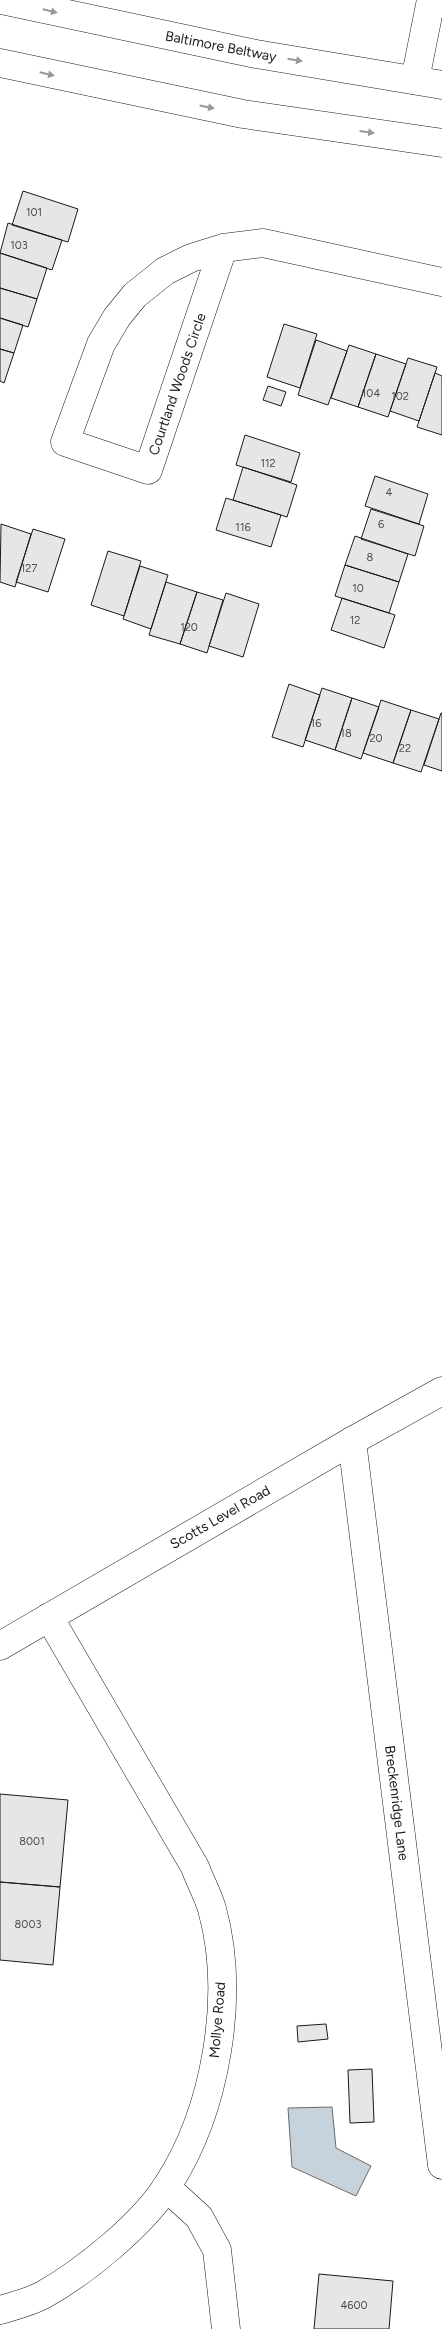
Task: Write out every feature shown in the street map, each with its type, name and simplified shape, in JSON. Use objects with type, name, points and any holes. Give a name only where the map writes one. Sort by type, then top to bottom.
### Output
[{"type":"main road","name":"Baltimore Beltway","points":[[2,0],[256,54],[442,85]]},
{"type":"main road","points":[[415,80],[431,0]]},
{"type":"main road","points":[[0,63],[243,114],[442,143]]},
{"type":"main road","name":"Courtland Woods Circle","points":[[223,248],[148,470],[65,442],[101,344],[116,317],[135,295],[165,271],[191,258],[223,248],[263,243],[442,282]]},
{"type":"main road","name":"Scotts Level Road","points":[[0,1646],[352,1441],[442,1391]]},
{"type":"main road","name":"Breckenridge Lane","points":[[352,1441],[442,2165]]},
{"type":"main road","name":"Mollye Road","points":[[0,2310],[42,2296],[78,2272],[109,2247],[166,2187],[190,2144],[207,2094],[217,2051],[222,1998],[220,1950],[212,1908],[195,1867],[49,1618]]},
{"type":"main road","points":[[166,2187],[199,2217],[217,2250],[226,2329]]},
{"type":"shaded area","points":[[332,2107],[336,2148],[371,2166],[356,2196],[292,2167],[288,2108]]},
{"type":"building","points":[[23,191],[78,209],[68,242],[12,225]]},
{"type":"building","points":[[8,223],[62,240],[52,270],[0,253]]},
{"type":"building","points":[[0,253],[47,268],[37,299],[0,288]]},
{"type":"building","points":[[0,288],[37,299],[28,327],[0,318]]},
{"type":"building","points":[[0,318],[23,325],[14,353],[0,349]]},
{"type":"building","points":[[284,324],[317,334],[300,388],[267,377]]},
{"type":"building","points":[[316,340],[347,351],[328,405],[298,395]]},
{"type":"building","points":[[349,345],[376,354],[358,407],[331,398]]},
{"type":"building","points":[[0,349],[14,353],[4,383],[0,381]]},
{"type":"building","points":[[376,354],[406,364],[388,417],[358,407]]},
{"type":"building","points":[[408,358],[437,367],[419,421],[390,411]]},
{"type":"building","points":[[435,373],[442,376],[442,435],[417,427]]},
{"type":"building","points":[[268,386],[286,392],[281,406],[263,400]]},
{"type":"building","points":[[245,435],[300,453],[291,482],[236,465]]},
{"type":"building","points":[[243,467],[297,485],[287,517],[233,500]]},
{"type":"building","points":[[375,476],[428,494],[419,524],[365,506]]},
{"type":"building","points":[[226,498],[281,515],[271,547],[216,530]]},
{"type":"building","points":[[371,509],[424,526],[415,556],[361,539]]},
{"type":"building","points":[[1,524],[31,534],[15,587],[0,582]]},
{"type":"building","points":[[33,529],[65,539],[48,592],[16,582]]},
{"type":"building","points":[[355,536],[408,554],[399,582],[345,565]]},
{"type":"building","points":[[108,551],[141,561],[124,616],[91,605]]},
{"type":"building","points":[[345,565],[399,582],[389,613],[335,596]]},
{"type":"building","points":[[140,566],[168,575],[151,629],[123,619]]},
{"type":"building","points":[[166,582],[197,592],[180,644],[149,635]]},
{"type":"building","points":[[197,592],[223,600],[207,653],[180,644]]},
{"type":"building","points":[[226,593],[259,604],[243,657],[209,646]]},
{"type":"building","points":[[342,598],[395,615],[384,648],[331,630]]},
{"type":"building","points":[[289,684],[320,695],[303,747],[272,737]]},
{"type":"building","points":[[322,688],[352,698],[335,750],[305,740]]},
{"type":"building","points":[[352,698],[379,707],[361,759],[335,750]]},
{"type":"building","points":[[381,700],[411,710],[393,763],[363,753]]},
{"type":"building","points":[[411,710],[439,719],[421,772],[393,763]]},
{"type":"building","points":[[442,713],[442,771],[424,765]]},
{"type":"building","points":[[0,1794],[68,1800],[60,1887],[0,1882]]},
{"type":"building","points":[[0,1882],[60,1887],[53,1965],[0,1960]]},
{"type":"building","points":[[326,2024],[328,2039],[298,2042],[297,2026]]},
{"type":"building","points":[[372,2069],[374,2122],[350,2123],[348,2070]]},
{"type":"building","points":[[319,2274],[393,2281],[389,2329],[314,2329]]}]
